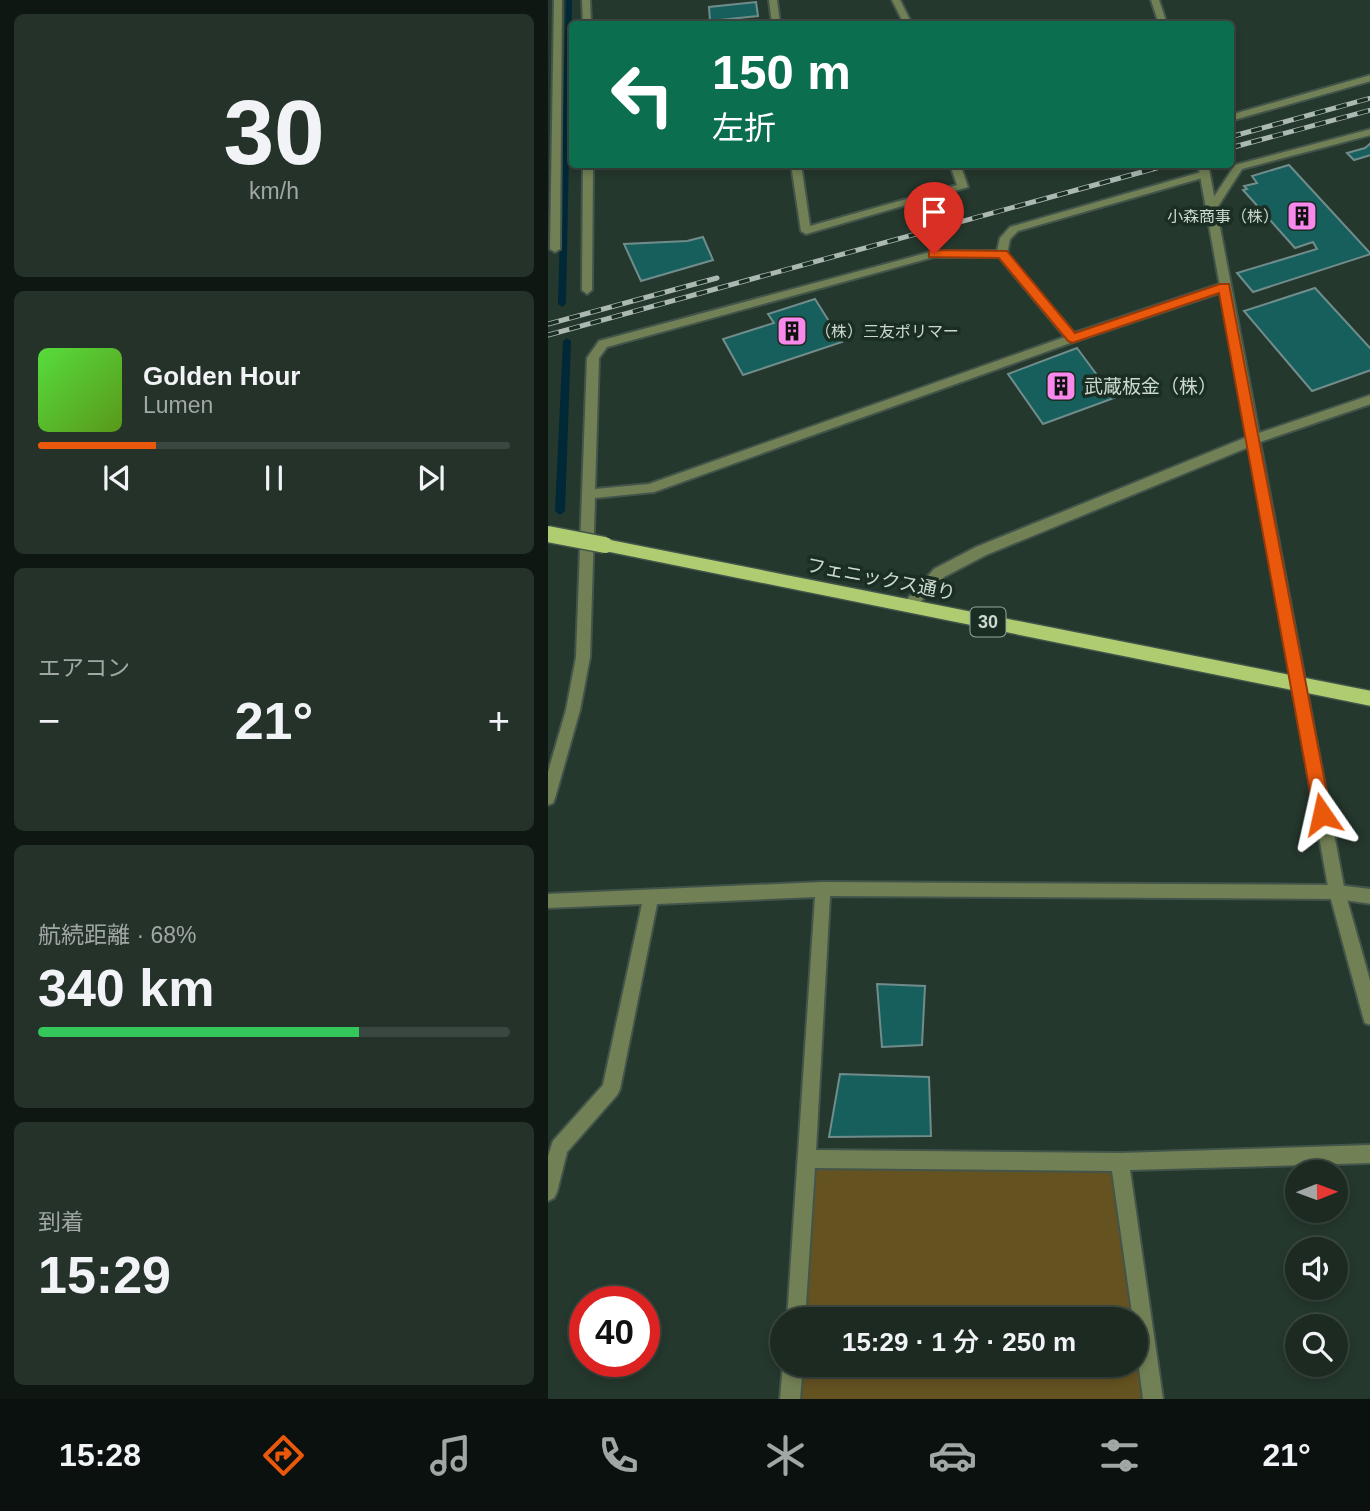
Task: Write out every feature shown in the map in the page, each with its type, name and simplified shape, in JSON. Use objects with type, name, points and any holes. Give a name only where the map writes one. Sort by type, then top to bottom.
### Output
[{"type":"main road","name":"フェニックス通り","points":[[548,534],[1370,699]]},
{"type":"street","points":[[555,249],[553,56],[558,0]]},
{"type":"street","points":[[586,0],[587,21]]},
{"type":"street","points":[[773,0],[776,21]]},
{"type":"street","points":[[896,0],[906,21]]},
{"type":"street","points":[[1155,0],[1162,21]]},
{"type":"street","points":[[1234,117],[1370,78]]},
{"type":"street","points":[[1211,209],[1238,167],[1370,132]]},
{"type":"street","points":[[587,290],[588,168]]},
{"type":"street","points":[[797,168],[806,230],[963,187],[956,168]]},
{"type":"street","points":[[1002,254],[1005,238],[1014,229],[1204,169],[1337,892],[1370,1017]]},
{"type":"street","points":[[548,798],[573,710],[583,657],[593,358],[603,344],[934,254],[1002,254]]},
{"type":"street","points":[[1002,254],[1072,338]]},
{"type":"street","points":[[589,494],[650,489],[1072,338],[1224,287]]},
{"type":"street","points":[[908,606],[939,573],[981,551],[1253,440],[1370,400]]},
{"type":"street","points":[[797,1307],[823,889]]},
{"type":"street","points":[[548,901],[823,889],[1337,892],[1370,897]]},
{"type":"street","points":[[548,1192],[559,1147],[611,1089],[651,897]]},
{"type":"street","points":[[807,1159],[1120,1162],[1370,1154]]},
{"type":"street","points":[[1120,1162],[1153,1399]]},
{"type":"street","points":[[791,1399],[792,1377]]},
{"type":"shaded area","points":[[807,1159],[1120,1162],[1140,1307],[797,1307]]},
{"type":"shaded area","points":[[1148,1363],[1153,1399],[790,1399],[792,1377],[1148,1377]]},
{"type":"building","points":[[756,2],[758,16],[710,21],[709,7]]},
{"type":"building","points":[[1371,143],[1371,155],[1354,160],[1347,153],[1365,148]]},
{"type":"building","name":"小森商事（株）","points":[[1289,165],[1371,254],[1253,292],[1237,273],[1317,249],[1313,242],[1295,248],[1243,190],[1247,189],[1244,186],[1257,183],[1252,176]]},
{"type":"building","points":[[703,237],[713,260],[641,281],[624,244],[687,241]]},
{"type":"building","points":[[1315,288],[1371,349],[1371,370],[1312,391],[1244,311]]},
{"type":"building","name":"（株）三友ポリマー","points":[[815,299],[842,342],[743,375],[723,339],[774,323],[768,314]]},
{"type":"building","name":"武蔵板金（株）","points":[[1077,348],[1114,398],[1043,424],[1008,374]]},
{"type":"building","points":[[877,984],[925,986],[922,1045],[882,1047]]},
{"type":"building","points":[[840,1074],[929,1077],[931,1136],[829,1137]]},
{"type":"waterway","points":[[562,304],[569,0]]},
{"type":"waterway","points":[[560,511],[567,341]]},
{"type":"railway","points":[[1234,136],[1371,98]]},
{"type":"railway","points":[[1234,147],[1371,110]]},
{"type":"railway","points":[[548,335],[1156,168]]},
{"type":"railway","points":[[548,324],[717,278]]},
{"type":"place","name":"小森商事（株）","points":[[1302,216]]},
{"type":"place","name":"（株）三友ポリマー","points":[[792,331]]},
{"type":"place","name":"武蔵板金（株）","points":[[1061,386]]},
{"type":"route","points":[[934,254],[1002,254],[1072,338],[1224,287],[1322,814]]}]
